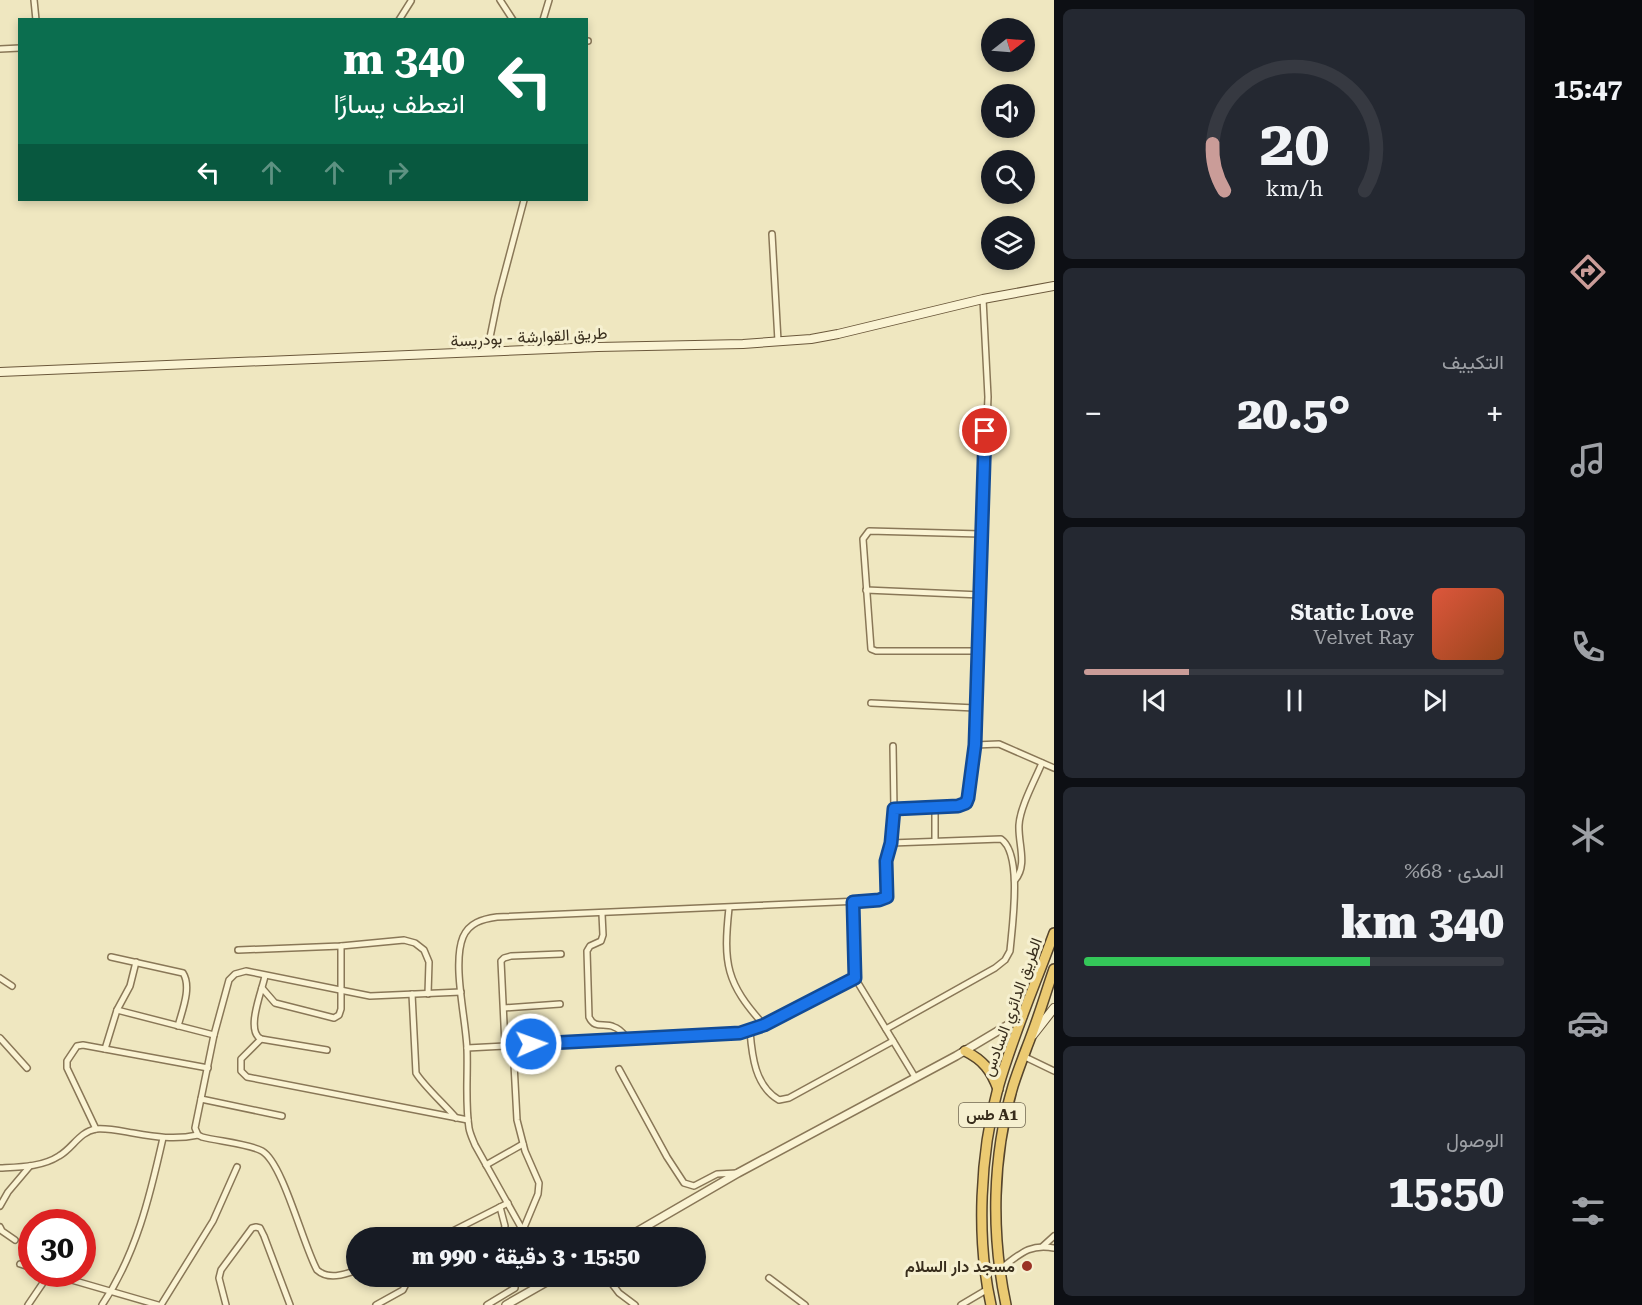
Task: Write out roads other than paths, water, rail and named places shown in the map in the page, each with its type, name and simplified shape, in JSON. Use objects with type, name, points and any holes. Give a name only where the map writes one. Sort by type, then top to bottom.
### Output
[{"type":"highway","name":"الطريق الدائري السادس","points":[[991,1305],[984,1258],[983,1197],[987,1150],[998,1089],[1054,933]]},
{"type":"highway","name":"الطريق الدائري السادس","points":[[1006,1305],[1000,1269],[996,1204],[999,1160],[1007,1109],[1023,1056],[1053,974]]},
{"type":"highway","points":[[965,1051],[988,1066],[998,1089]]},
{"type":"main road","name":"طريق القوارشة - بودريسة","points":[[0,372],[778,341],[832,336],[983,299],[1054,286]]},
{"type":"main road","points":[[1031,1038],[1054,1008]]},
{"type":"street","points":[[34,0],[36,18]]},
{"type":"street","points":[[400,18],[411,0]]},
{"type":"street","points":[[500,0],[512,18]]},
{"type":"street","points":[[544,18],[549,0]]},
{"type":"street","points":[[0,49],[18,48]]},
{"type":"street","points":[[487,352],[498,298],[524,201]]},
{"type":"street","points":[[772,234],[778,341]]},
{"type":"street","points":[[894,809],[958,806],[966,803],[975,745],[981,595],[981,534],[988,380],[983,299]]},
{"type":"street","points":[[978,651],[876,651],[871,649],[863,538],[869,531],[981,534]]},
{"type":"street","points":[[866,590],[981,595]]},
{"type":"street","points":[[871,703],[975,708]]},
{"type":"street","points":[[975,745],[999,744],[1054,768]]},
{"type":"street","points":[[521,1227],[472,1137],[468,1120],[467,1048],[461,992],[460,952],[461,941],[469,927],[474,923],[497,917],[853,902],[879,900],[887,897],[886,861],[891,843],[894,809],[893,746]]},
{"type":"street","points":[[1015,880],[1021,874],[1022,865],[1020,818],[1042,763]]},
{"type":"street","points":[[935,807],[935,841]]},
{"type":"street","points":[[886,1029],[995,968],[1005,960],[1010,951],[1015,880],[1007,846],[1001,839],[891,843]]},
{"type":"street","points":[[853,902],[855,978],[915,1077]]},
{"type":"street","points":[[729,908],[727,940],[730,975],[739,995],[764,1025]]},
{"type":"street","points":[[602,914],[601,941],[590,946],[587,951],[589,1017],[597,1026],[611,1025],[618,1028],[629,1040]]},
{"type":"street","points":[[238,950],[341,946],[404,940],[424,950],[429,962],[428,994]]},
{"type":"street","points":[[262,988],[275,1003],[334,1018],[339,1015],[341,1009],[339,990],[341,946]]},
{"type":"street","points":[[505,1045],[501,961],[511,956],[561,954]]},
{"type":"street","points":[[111,957],[183,973],[187,986],[178,1026]]},
{"type":"street","points":[[105,1049],[117,1010],[130,986],[136,963]]},
{"type":"street","points":[[198,1135],[195,1128],[214,1035],[231,977],[235,974],[246,971],[370,996],[461,992]]},
{"type":"street","points":[[265,976],[253,1030],[256,1037],[327,1050]]},
{"type":"street","points":[[0,978],[12,986]]},
{"type":"street","points":[[467,1048],[720,1035],[750,1031],[855,978]]},
{"type":"street","points":[[412,994],[416,1073],[456,1118]]},
{"type":"street","points":[[504,1008],[560,1005]]},
{"type":"street","points":[[117,1010],[214,1035]]},
{"type":"street","points":[[645,1227],[738,1173],[965,1051],[1023,1016]]},
{"type":"street","points":[[750,1031],[756,1070],[769,1095],[779,1100],[789,1098],[893,1041]]},
{"type":"street","points":[[0,1038],[27,1068]]},
{"type":"street","points":[[261,1039],[241,1059],[241,1071],[247,1077],[468,1120]]},
{"type":"street","points":[[96,1129],[67,1064],[80,1044],[208,1068]]},
{"type":"street","points":[[513,1045],[517,1120],[523,1144],[539,1183],[538,1194],[524,1227]]},
{"type":"street","points":[[1023,1056],[1054,1071]]},
{"type":"street","points":[[619,1070],[684,1183],[694,1186],[722,1173],[738,1173]]},
{"type":"street","points":[[201,1100],[282,1116]]},
{"type":"street","points":[[0,1168],[30,1166],[57,1158],[86,1132],[96,1129],[111,1129],[176,1139],[198,1135],[257,1149],[268,1156],[280,1179],[316,1270],[324,1275],[346,1274]]},
{"type":"street","points":[[102,1305],[126,1265],[143,1217],[163,1138]]},
{"type":"street","points":[[486,1165],[523,1144]]},
{"type":"street","points":[[0,1206],[8,1192],[30,1166]]},
{"type":"street","points":[[94,1287],[159,1305],[213,1221],[237,1167]]},
{"type":"street","points":[[461,1227],[508,1203]]},
{"type":"street","points":[[500,1207],[504,1220],[503,1227]]},
{"type":"street","points":[[0,1227],[15,1240]]},
{"type":"street","points":[[226,1305],[219,1278],[221,1270],[252,1228],[256,1227],[260,1228],[264,1236],[290,1305]]},
{"type":"street","points":[[1000,1269],[1030,1248],[1043,1245],[1054,1236]]},
{"type":"street","points":[[1043,1245],[1054,1248]]},
{"type":"street","points":[[769,1278],[805,1305]]},
{"type":"street","points":[[28,1305],[41,1287]]},
{"type":"street","points":[[376,1305],[404,1290],[405,1287]]},
{"type":"street","points":[[487,1305],[515,1287]]},
{"type":"street","points":[[506,1305],[536,1287]]},
{"type":"street","points":[[614,1287],[635,1305]]},
{"type":"street","points":[[961,1305],[988,1289]]},
{"type":"place","name":"مسجد دار السلام","points":[[1027,1266]]}]
